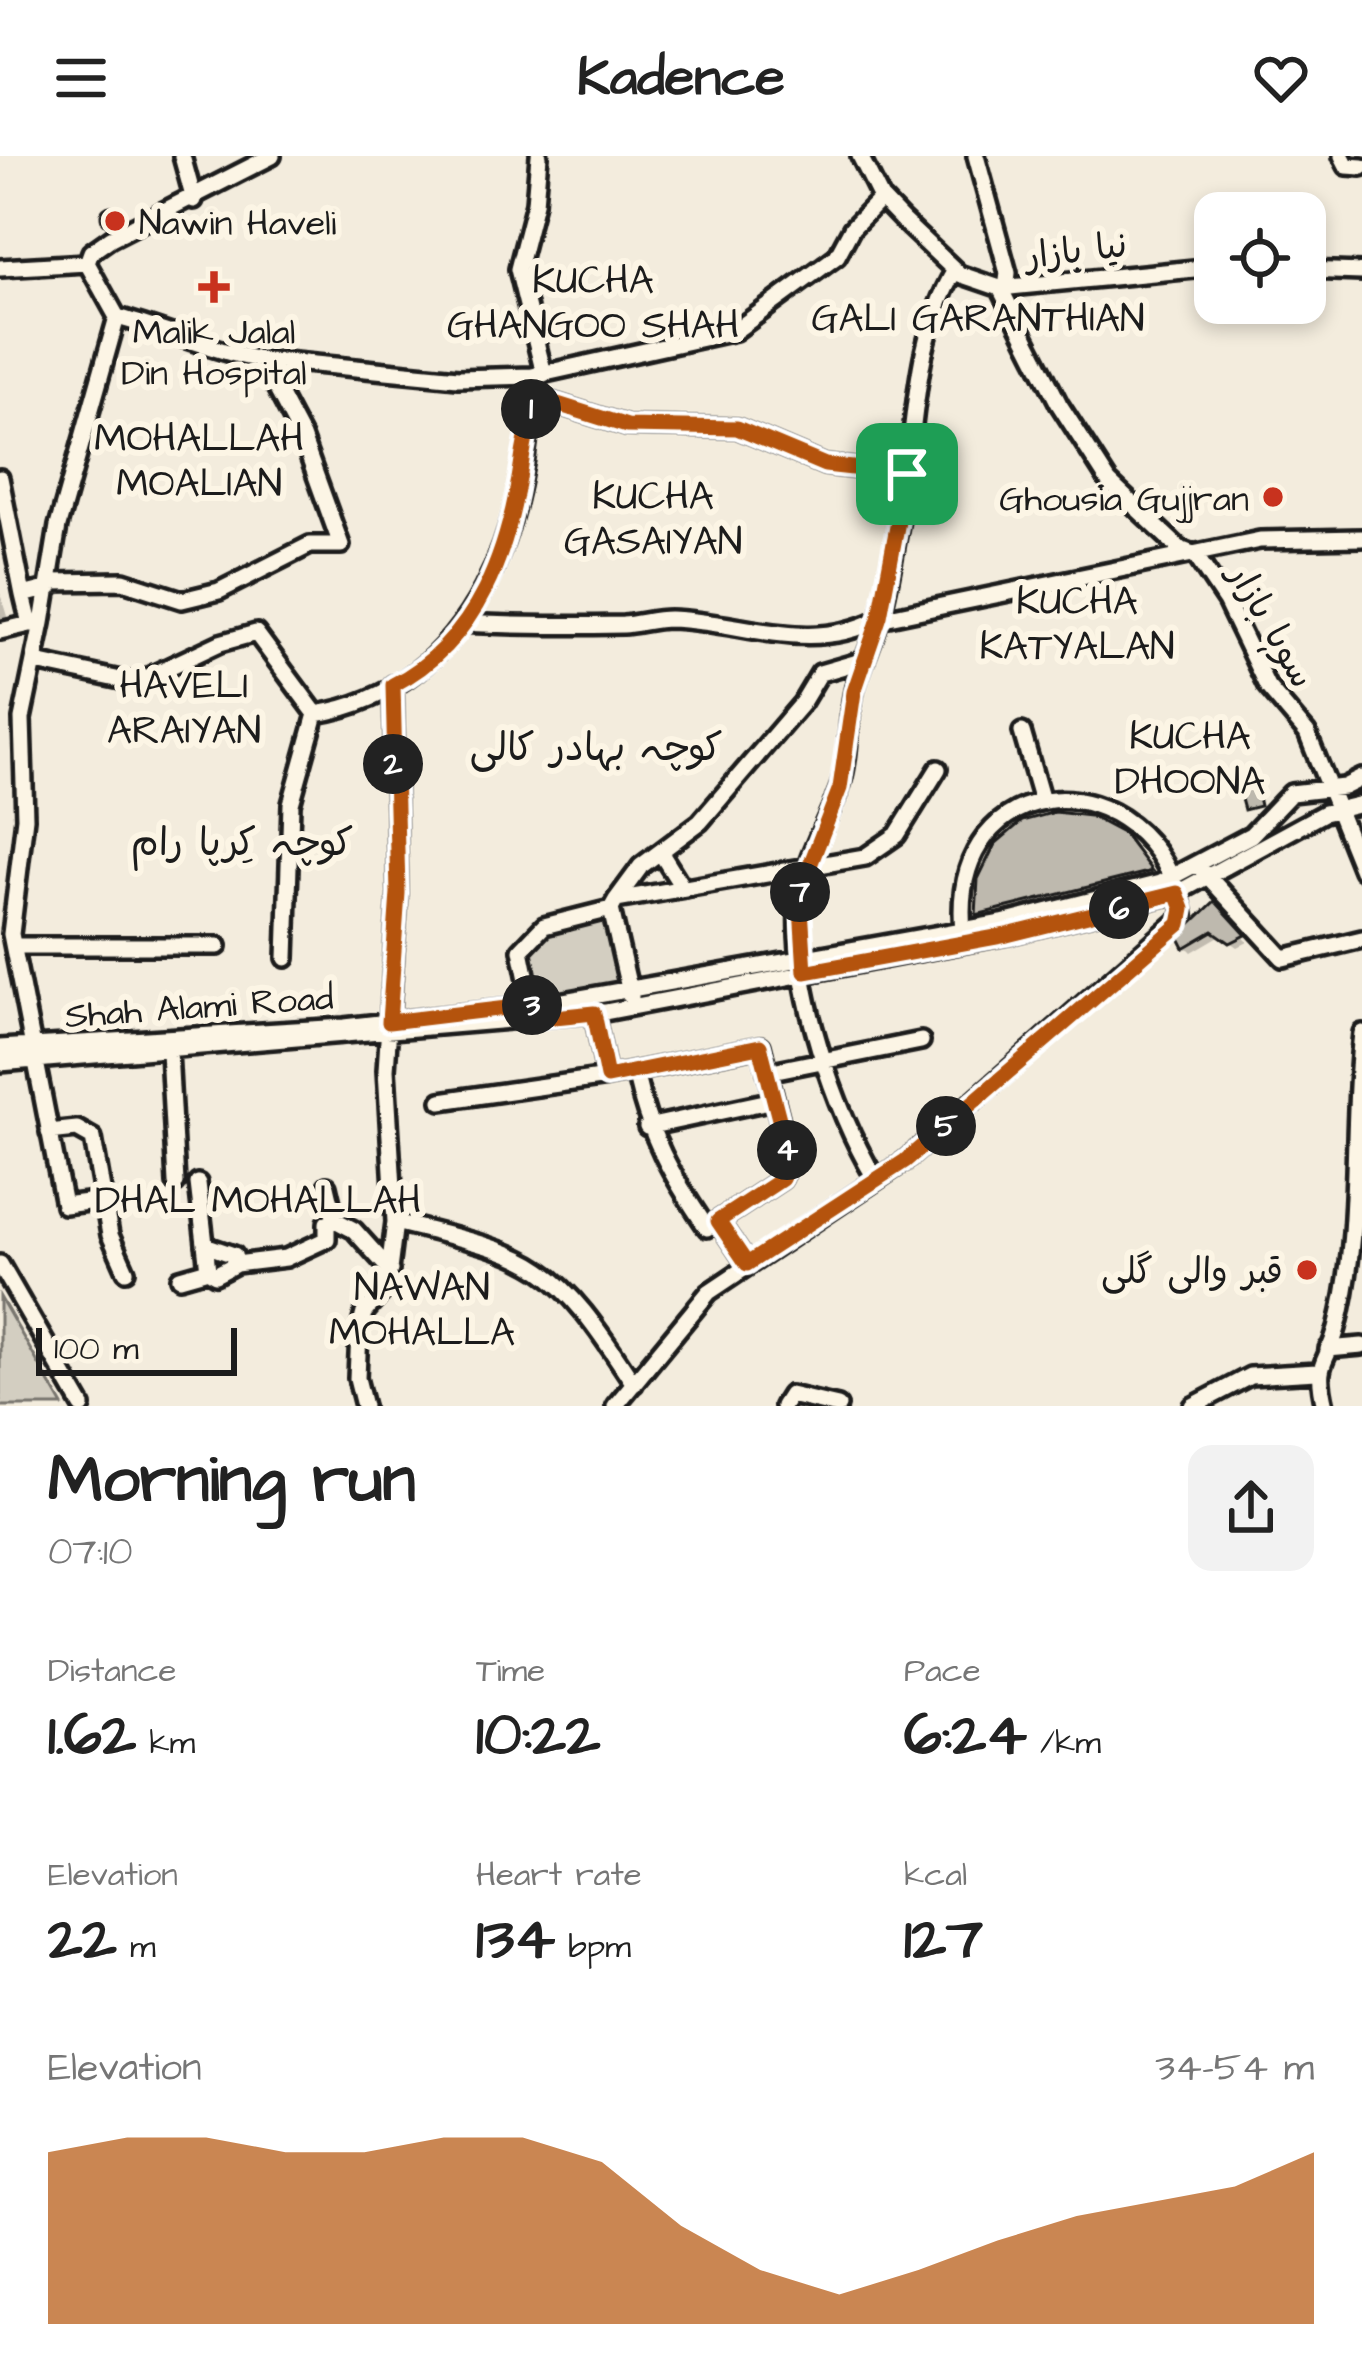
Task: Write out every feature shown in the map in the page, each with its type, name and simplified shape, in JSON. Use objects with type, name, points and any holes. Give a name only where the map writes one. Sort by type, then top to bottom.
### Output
[{"type":"street","points":[[182,156],[194,200]]},
{"type":"street","points":[[272,156],[91,252],[87,263],[117,317],[263,363],[458,378],[538,375],[641,356],[748,326],[837,256],[852,228],[881,198]]},
{"type":"street","points":[[316,714],[358,703],[430,663],[488,586],[510,534],[538,375],[518,268],[535,203],[538,156]]},
{"type":"street","name":"نیا بازار","points":[[860,156],[881,198],[955,270],[1003,288],[1194,269]]},
{"type":"street","name":"سوہا بازار","points":[[976,156],[1008,273],[1003,288],[1060,404],[1108,482],[1180,549],[1196,556],[1226,601],[1267,686],[1307,733],[1333,788],[1362,870]]},
{"type":"street","points":[[1342,156],[1347,166],[1362,167]]},
{"type":"street","points":[[0,268],[87,263]]},
{"type":"street","points":[[875,1178],[846,1129],[824,1059],[803,965],[798,911],[806,869],[840,788],[854,692],[879,620],[907,474],[922,346],[934,305],[955,270]]},
{"type":"street","points":[[1326,271],[1362,272]]},
{"type":"street","points":[[103,1200],[64,1205],[11,934],[25,818],[22,719],[36,662],[36,624],[51,585],[58,526],[117,317]]},
{"type":"street","points":[[23,595],[51,585],[123,581],[182,600],[218,592],[310,545],[341,545],[302,437],[263,363]]},
{"type":"street","points":[[532,396],[627,426],[737,428],[825,465],[907,474]]},
{"type":"street","points":[[0,478],[23,595],[36,624]]},
{"type":"street","points":[[464,623],[572,626],[664,619],[807,639],[852,633],[879,620],[1260,540],[1362,538]]},
{"type":"street","points":[[0,631],[36,624]]},
{"type":"street","points":[[36,662],[135,683],[256,633],[316,714]]},
{"type":"street","points":[[633,1006],[614,905],[640,866],[662,856],[700,822],[802,704],[820,673],[865,660]]},
{"type":"street","points":[[364,1406],[357,1378],[359,1332],[364,1313],[387,1286],[395,1222],[389,1028],[398,893],[393,685]]},
{"type":"street","points":[[286,958],[291,804],[316,714]]},
{"type":"street","points":[[1022,732],[1042,802]]},
{"type":"street","points":[[533,1012],[521,950],[544,926],[682,887],[806,869],[882,849],[897,835],[938,769]]},
{"type":"street","name":"Shah Alami Road","points":[[1203,871],[1251,836],[1291,794],[1362,778]]},
{"type":"street","points":[[615,1406],[681,1321],[747,1264],[905,1161],[1180,924],[1183,909],[1144,830],[1122,814],[1069,798],[1016,812],[976,849],[960,902],[963,930]]},
{"type":"street","name":"Shah Alami Road","points":[[533,1012],[630,988],[1007,935],[1174,886],[1339,808],[1362,804]]},
{"type":"street","points":[[662,856],[682,887]]},
{"type":"street","points":[[1203,871],[1283,958],[1362,939]]},
{"type":"street","name":"Shah Alami Road","points":[[0,1048],[36,1053],[169,1051],[533,1012],[594,1013],[1174,886]]},
{"type":"street","points":[[16,946],[218,946]]},
{"type":"street","points":[[594,1013],[607,1077]]},
{"type":"street","name":"Shah Alami Road","points":[[0,1063],[36,1053],[389,1028]]},
{"type":"street","points":[[1325,1406],[1317,1372],[1337,1330],[1354,1231],[1362,1033]]},
{"type":"street","points":[[767,1072],[921,1041]]},
{"type":"street","points":[[441,1101],[607,1077],[760,1046],[790,1161],[782,1179],[707,1228],[647,1127],[635,1072]]},
{"type":"street","points":[[169,1051],[176,1183]]},
{"type":"street","points":[[647,1127],[774,1100]]},
{"type":"street","points":[[49,1132],[76,1129],[93,1138],[103,1200],[125,1271]]},
{"type":"street","points":[[198,1183],[208,1270],[215,1275],[236,1264],[297,1253],[327,1239],[327,1223],[335,1220],[354,1230],[390,1270]]},
{"type":"street","points":[[327,1186],[335,1220]]},
{"type":"street","points":[[718,1221],[747,1264]]},
{"type":"street","points":[[395,1222],[501,1248],[550,1272],[577,1300],[634,1384]]},
{"type":"street","points":[[205,1244],[234,1255],[236,1264]]},
{"type":"street","points":[[0,1264],[82,1406]]},
{"type":"street","points":[[180,1278],[208,1270]]},
{"type":"street","points":[[1328,1349],[1362,1346]]},
{"type":"street","points":[[1192,1406],[1250,1376],[1317,1372]]},
{"type":"street","points":[[783,1406],[790,1395],[841,1405]]},
{"type":"shaded area","points":[[611,909],[630,988],[532,1005],[521,950],[537,934]]},
{"type":"shaded area","points":[[0,1297],[63,1406],[0,1406]]},
{"type":"building","points":[[111,206],[121,216],[111,226],[101,216]]},
{"type":"building","points":[[1255,783],[1260,806],[1244,810],[1238,788]]},
{"type":"building","points":[[1055,812],[1090,816],[1124,834],[1152,871],[976,915],[978,879],[995,844],[1022,821]]},
{"type":"building","points":[[1215,901],[1246,935],[1230,943],[1213,931],[1184,948],[1178,936]]},
{"type":"place","name":"Nawin Haveli","points":[[115,221]]},
{"type":"place","name":"Malik Jalal Din Hospital","points":[[214,287]]},
{"type":"place","name":"Ghousia Gujjran","points":[[1273,497]]},
{"type":"place","name":"قبر والی گلی","points":[[1307,1270]]},
{"type":"district","name":"KUCHA GHANGOO SHAH","points":[[593,302]]},
{"type":"district","name":"GALI GARANTHIAN","points":[[978,317]]},
{"type":"district","name":"MOHALLAH MOALIAN","points":[[199,460]]},
{"type":"district","name":"KUCHA GASAIYAN","points":[[653,518]]},
{"type":"district","name":"KUCHA KATYALAN","points":[[1077,622]]},
{"type":"district","name":"HAVELI ARAIYAN","points":[[184,706]]},
{"type":"district","name":"کوچہ بہادر کالی","points":[[596,746]]},
{"type":"district","name":"KUCHA DHOONA","points":[[1190,758]]},
{"type":"district","name":"کوچہ کِرپا رام","points":[[242,841]]},
{"type":"district","name":"DHAL MOHALLAH","points":[[258,1199]]},
{"type":"district","name":"NAWAN MOHALLA","points":[[422,1308]]},
{"type":"route","points":[[532,396],[627,426],[737,428],[825,465],[907,474],[880,616],[854,692],[840,788],[800,891],[805,972],[1007,935],[1177,893],[1183,920],[905,1161],[747,1264],[718,1221],[782,1179],[790,1161],[760,1046],[607,1077],[594,1013],[535,1019],[532,1005],[389,1022],[398,893],[393,685],[430,663],[488,586],[510,534],[532,396]]}]
